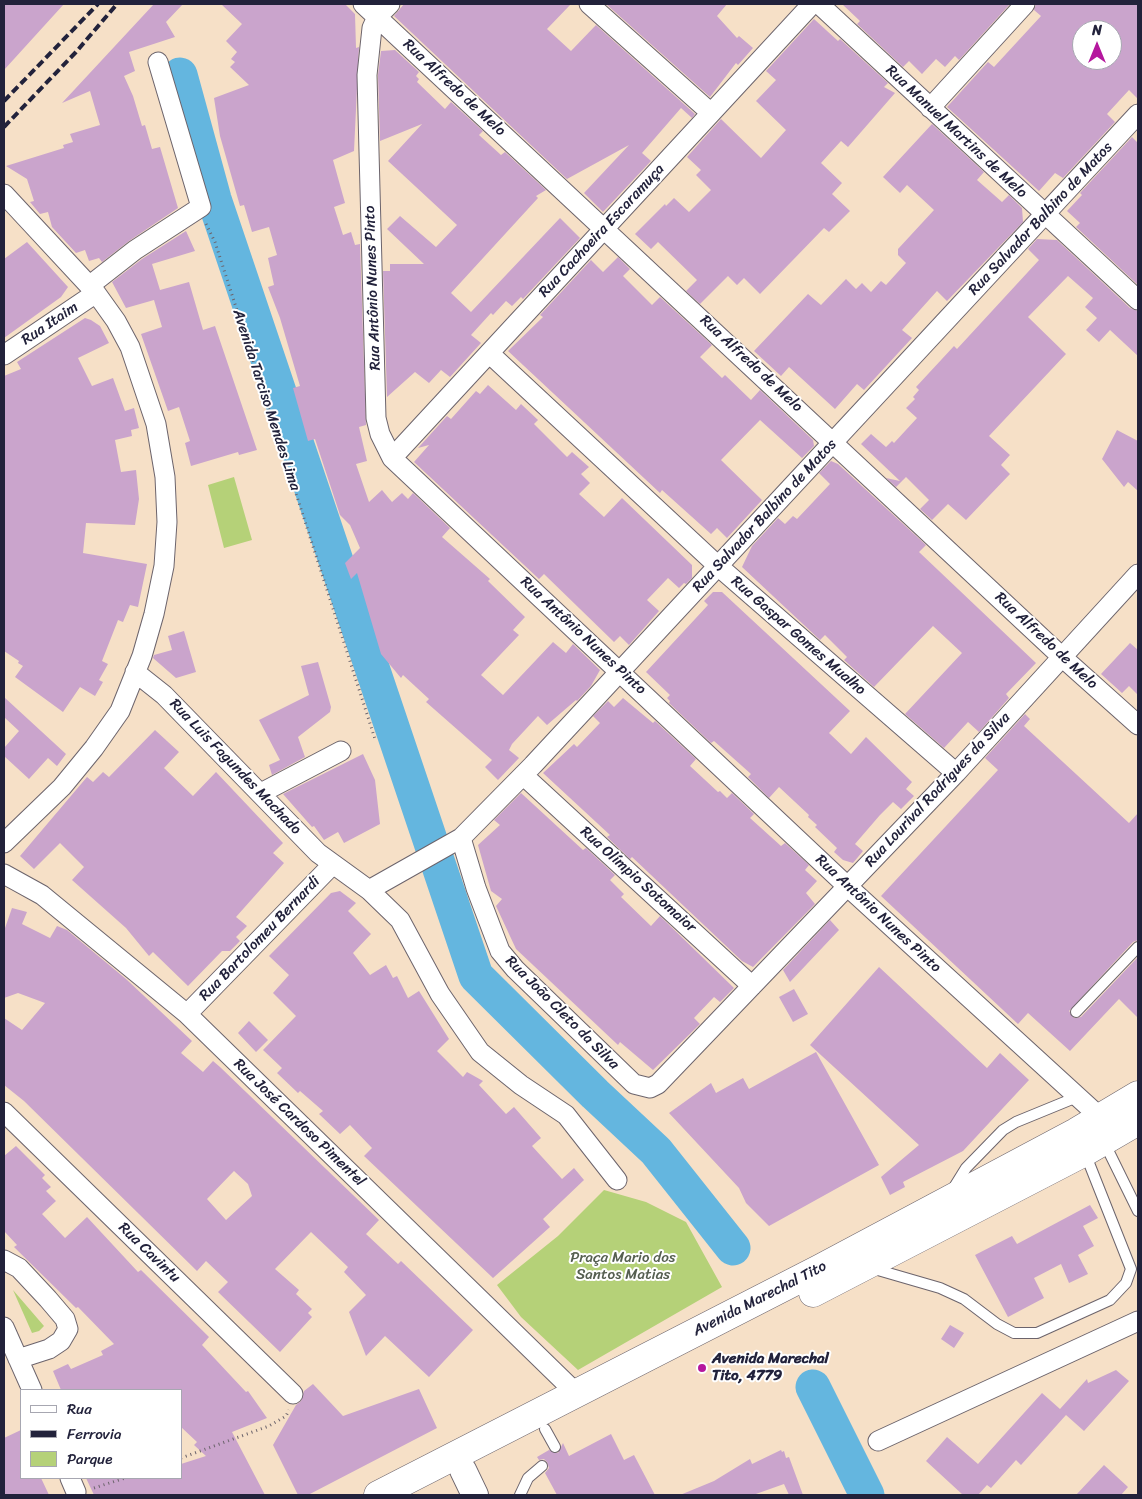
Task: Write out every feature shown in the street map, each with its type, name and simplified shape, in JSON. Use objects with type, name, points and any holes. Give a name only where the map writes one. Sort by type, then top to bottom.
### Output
[{"type":"main road","name":"Avenida Marechal Tito","points":[[418,1495],[463,1470],[546,1430],[865,1266],[1096,1137],[1138,1096]]},
{"type":"main road","name":"Avenida Marechal Tito","points":[[378,1495],[546,1430],[576,1393],[819,1269],[946,1200],[1138,1121]]},
{"type":"street","name":"Rua Alfredo de Melo","points":[[363,4],[383,10],[604,228],[1138,725]]},
{"type":"street","points":[[589,4],[711,113]]},
{"type":"street","name":"Rua Cachoeira Escaramuça","points":[[392,458],[812,4]]},
{"type":"street","name":"Rua Manuel Martins de Melo","points":[[819,4],[1138,300]]},
{"type":"street","points":[[930,108],[1025,4]]},
{"type":"street","name":"Rua Antônio Nunes Pinto","points":[[383,10],[372,28],[367,61],[376,418],[380,434],[392,458],[621,671],[847,886],[1077,1097],[1096,1137]]},
{"type":"street","points":[[158,62],[201,207]]},
{"type":"street","name":"Rua Salvador Balbino de Matos","points":[[370,890],[454,842],[523,775],[1138,114]]},
{"type":"street","points":[[4,194],[92,289],[116,321],[130,347],[156,424],[165,476],[167,522],[164,566],[154,614],[120,711],[94,748],[62,787],[4,843]]},
{"type":"street","name":"Rua Itaim","points":[[4,355],[92,289],[135,250],[201,207]]},
{"type":"street","name":"Rua Gaspar Gomes Mualho","points":[[488,353],[718,566],[956,773]]},
{"type":"street","name":"Rua Lourival Rodrigues da Silva","points":[[650,1088],[658,1084],[956,773],[1138,574]]},
{"type":"street","name":"Rua Luis Fagundes Machado","points":[[135,672],[164,695],[318,853],[333,864]]},
{"type":"street","points":[[261,793],[341,751]]},
{"type":"street","name":"Rua Olímpio Sotomaior","points":[[523,775],[752,986]]},
{"type":"street","name":"Rua João Cleto da Silva","points":[[454,842],[476,888],[500,951],[515,969],[634,1084],[650,1088]]},
{"type":"street","points":[[333,864],[370,890],[400,920],[440,994],[480,1052],[521,1085],[566,1116],[617,1180]]},
{"type":"street","name":"Rua Bartolomeu Bernardi","points":[[187,1014],[333,864]]},
{"type":"street","name":"Rua José Cardoso Pimentel","points":[[4,874],[42,895],[187,1014],[576,1393]]},
{"type":"street","name":"Rua Cavintu","points":[[4,1112],[293,1394]]},
{"type":"street","points":[[4,1260],[19,1268],[66,1318],[68,1330],[61,1341],[49,1349],[18,1359]]},
{"type":"street","points":[[878,1441],[1138,1321]]},
{"type":"street","points":[[4,1327],[32,1389]]},
{"type":"street","points":[[463,1470],[475,1495]]},
{"type":"lane","points":[[1076,1012],[1138,947]]},
{"type":"lane","points":[[946,1200],[966,1168],[1003,1130],[1038,1112],[1077,1097]]},
{"type":"lane","points":[[1096,1137],[1138,1211]]},
{"type":"lane","points":[[865,1266],[940,1288],[964,1299],[997,1324],[1014,1333],[1037,1333],[1110,1300],[1126,1283],[1131,1269],[1096,1137]]},
{"type":"lane","points":[[520,1495],[528,1478],[542,1466]]},
{"type":"path","name":"Avenida Tarciso Mendes Lima","points":[[201,207],[215,242],[375,738]]},
{"type":"path","points":[[182,1458],[269,1426],[286,1416],[292,1404],[293,1394]]},
{"type":"path","points":[[73,1485],[87,1490],[122,1479]]},
{"type":"green space","points":[[234,477],[252,540],[224,548],[208,485]]},
{"type":"green space","name":"Praça Mario dos Santos Matias","points":[[604,1190],[646,1202],[686,1222],[722,1287],[578,1370],[521,1317],[497,1285],[558,1236]]},
{"type":"green space","points":[[13,1290],[44,1326],[39,1331],[32,1333]]},
{"type":"building","points":[[4,4],[64,4],[4,70]]},
{"type":"building","points":[[154,4],[183,4],[166,22],[175,37],[129,52],[135,71],[124,76],[133,96],[142,126],[145,125],[152,149],[160,147],[178,208],[102,262],[99,258],[89,261],[85,250],[76,253],[52,227],[48,212],[40,214],[30,202],[34,201],[27,179],[6,166],[64,148],[63,145],[73,142],[70,134],[100,125],[90,91],[62,103]]},
{"type":"building","points":[[221,4],[345,4],[355,14],[356,48],[359,47],[354,151],[333,160],[345,203],[334,207],[343,235],[351,232],[355,245],[360,244],[366,425],[359,427],[367,461],[356,464],[369,502],[382,490],[392,502],[402,493],[408,499],[413,493],[450,528],[442,537],[490,579],[488,581],[525,617],[513,630],[519,635],[481,675],[503,695],[553,642],[566,653],[573,644],[600,670],[591,686],[577,701],[547,725],[538,716],[512,744],[509,750],[519,758],[498,780],[485,767],[492,760],[426,702],[429,699],[403,675],[401,678],[381,654],[357,573],[351,579],[345,563],[360,548],[350,525],[340,515],[315,439],[308,441],[293,388],[300,386],[280,318],[268,287],[274,285],[268,258],[277,255],[269,227],[252,232],[244,205],[240,206],[220,136],[214,98],[249,85],[230,67],[235,62],[231,59],[237,52],[226,41],[242,24]]},
{"type":"building","points":[[404,4],[571,4],[547,29],[571,51],[596,25],[695,114],[692,118],[681,108],[642,153],[651,161],[603,212],[584,193],[629,145],[567,179],[394,16]]},
{"type":"building","points":[[606,4],[727,4],[717,16],[737,38],[739,36],[753,48],[738,65],[736,63],[710,97]]},
{"type":"building","points":[[842,4],[1010,4],[959,60],[955,56],[945,67],[936,59],[922,74],[909,61],[903,67],[857,24],[860,21]]},
{"type":"building","points":[[1036,4],[1138,4],[1138,99],[1129,90],[1107,114],[1115,122],[1063,178],[1055,173],[1039,191],[947,107],[988,62],[994,67],[1041,16],[1034,10]]},
{"type":"building","points":[[814,19],[838,41],[840,39],[888,83],[884,87],[895,93],[848,147],[841,141],[821,163],[842,183],[832,194],[850,211],[829,232],[824,228],[760,294],[744,278],[737,285],[728,276],[700,304],[686,291],[697,280],[658,242],[651,249],[635,234],[665,204],[666,206],[674,198],[689,212],[711,190],[696,175],[701,170],[687,157],[721,119],[761,158],[786,130],[756,101],[776,80],[766,71]]},
{"type":"building","points":[[395,50],[419,72],[416,76],[419,79],[417,82],[445,109],[451,102],[483,131],[479,135],[501,155],[505,152],[546,190],[536,196],[538,198],[451,293],[471,312],[560,218],[580,238],[523,299],[521,297],[512,306],[506,301],[493,315],[491,313],[471,335],[481,343],[450,377],[441,370],[429,383],[415,372],[387,397],[383,271],[390,271],[390,264],[424,264],[387,229],[400,216],[436,247],[457,225],[388,161],[422,124],[380,141],[378,75],[381,51]]},
{"type":"building","points":[[932,124],[984,172],[977,180],[1002,202],[1009,195],[1022,208],[1023,222],[947,301],[937,291],[902,330],[912,338],[864,390],[857,384],[835,409],[789,367],[781,376],[754,351],[808,294],[821,305],[846,279],[856,289],[862,283],[871,292],[881,281],[886,285],[906,263],[898,255],[898,249],[934,210],[907,185],[900,193],[883,177]]},
{"type":"building","points":[[1132,137],[1138,143],[1138,285],[1076,227],[1080,223],[1067,211],[1082,195],[1080,193]]},
{"type":"building","points":[[186,231],[195,251],[152,264],[160,290],[189,282],[203,330],[215,326],[257,450],[239,455],[238,452],[191,466],[185,443],[190,441],[179,407],[168,411],[141,334],[162,327],[154,300],[126,308],[112,282],[142,259]]},
{"type":"building","points":[[1037,239],[1057,240],[1130,308],[1138,311],[1138,356],[1110,330],[1099,342],[1086,330],[1097,318],[1085,307],[1093,298],[1068,276],[1028,317],[1066,354],[989,436],[1010,455],[1001,465],[1010,474],[966,520],[948,504],[932,520],[920,509],[929,500],[906,477],[896,487],[886,478],[900,481],[861,444],[871,434],[886,447],[892,441],[894,443],[917,418],[906,408],[915,399],[913,397],[919,390],[916,387],[954,346],[957,349],[1039,260],[1028,249]]},
{"type":"building","points":[[27,242],[68,287],[61,297],[4,338],[4,259]]},
{"type":"building","points":[[618,257],[630,269],[623,276],[652,305],[660,297],[712,345],[700,357],[722,378],[725,375],[751,400],[760,390],[813,440],[814,446],[802,458],[760,420],[721,460],[762,500],[727,538],[717,528],[711,534],[662,490],[660,493],[508,351],[543,317],[540,315],[591,260],[603,272]]},
{"type":"building","points":[[85,318],[100,326],[109,343],[78,358],[92,386],[113,378],[125,411],[134,408],[139,428],[131,430],[132,436],[115,440],[121,472],[136,470],[139,499],[135,525],[86,523],[83,553],[147,564],[138,607],[130,605],[123,622],[118,620],[102,661],[108,664],[99,680],[103,682],[95,696],[80,687],[63,712],[15,677],[23,666],[4,651],[4,376],[21,369],[17,362]]},
{"type":"building","points":[[488,385],[516,410],[521,404],[538,420],[534,424],[567,457],[572,452],[589,467],[581,474],[590,483],[579,494],[604,517],[622,498],[692,565],[692,578],[686,584],[684,583],[679,588],[668,578],[647,600],[659,611],[629,645],[620,636],[614,642],[544,574],[539,579],[414,462],[429,445],[418,448],[447,416],[451,419],[476,391],[480,394]]},
{"type":"building","points":[[1117,430],[1138,441],[1138,491],[1128,482],[1124,487],[1102,459]]},
{"type":"building","points":[[831,461],[838,464],[926,545],[919,552],[1036,663],[1006,694],[1009,698],[979,732],[968,722],[944,748],[905,714],[962,653],[933,626],[874,687],[844,660],[847,657],[825,635],[820,640],[742,567],[752,546],[778,518],[785,524],[793,516],[797,519],[830,484],[819,473]]},
{"type":"building","points":[[713,592],[722,592],[850,711],[829,733],[851,754],[866,737],[912,782],[906,789],[914,796],[901,809],[893,802],[880,815],[855,844],[863,851],[853,863],[843,860],[834,852],[837,848],[815,827],[817,825],[808,817],[809,815],[779,787],[769,798],[748,777],[751,774],[714,741],[711,743],[669,703],[670,701],[667,698],[670,695],[646,672],[708,605],[704,601]]},
{"type":"building","points":[[184,631],[196,672],[176,678],[153,658],[154,655],[172,650],[168,636]]},
{"type":"building","points":[[1130,643],[1138,650],[1138,695],[1129,686],[1122,693],[1101,674]]},
{"type":"building","points":[[318,662],[331,707],[330,712],[298,737],[305,757],[272,775],[269,765],[280,760],[259,720],[309,695],[301,666]]},
{"type":"building","points":[[4,697],[66,754],[57,766],[48,758],[29,779],[4,756],[4,748],[19,731],[4,717]]},
{"type":"building","points":[[623,698],[653,723],[655,721],[696,759],[690,766],[718,792],[720,791],[727,798],[732,793],[754,814],[750,818],[781,846],[785,843],[809,865],[805,870],[817,881],[806,893],[815,904],[753,967],[742,961],[632,857],[630,859],[607,837],[610,835],[543,773],[574,744],[577,747],[600,723],[593,716],[608,701],[614,707]]},
{"type":"building","points":[[1025,714],[1030,719],[1024,726],[1129,823],[1138,813],[1138,940],[1133,942],[1069,1011],[1074,1018],[1081,1017],[1138,957],[1138,1018],[1119,999],[1070,1051],[1028,1013],[1018,1024],[881,896],[998,770],[985,758]]},
{"type":"building","points":[[155,730],[179,752],[164,768],[193,796],[216,772],[283,843],[273,853],[284,863],[236,917],[247,926],[236,937],[240,941],[230,951],[222,951],[188,986],[153,952],[149,956],[126,928],[72,880],[84,867],[60,843],[34,869],[20,856],[87,777],[93,782],[103,772],[109,777]]},
{"type":"building","points":[[363,754],[375,780],[380,824],[344,843],[338,832],[324,840],[314,826],[312,827],[283,794]]},
{"type":"building","points":[[521,793],[583,850],[586,848],[615,875],[610,880],[624,894],[621,897],[651,926],[660,916],[734,988],[720,1002],[714,997],[694,1018],[700,1024],[653,1070],[620,1042],[618,1045],[516,949],[496,906],[502,899],[491,891],[478,845],[500,825],[494,820]]},
{"type":"building","points":[[340,891],[356,903],[348,911],[371,934],[353,953],[370,975],[386,965],[393,978],[397,976],[408,998],[419,991],[449,1039],[437,1051],[463,1077],[467,1072],[483,1081],[479,1085],[506,1114],[514,1107],[541,1138],[532,1146],[562,1179],[574,1168],[584,1180],[543,1219],[550,1227],[493,1278],[364,1156],[372,1148],[350,1125],[340,1134],[319,1114],[323,1111],[300,1091],[298,1093],[277,1073],[282,1068],[263,1050],[296,1016],[273,993],[289,975],[269,956],[331,893]]},
{"type":"building","points":[[12,908],[27,912],[22,924],[50,938],[57,926],[67,930],[126,979],[192,1041],[181,1053],[203,1072],[213,1061],[379,1220],[366,1234],[398,1264],[401,1261],[473,1330],[429,1377],[385,1336],[366,1356],[349,1312],[366,1295],[344,1272],[348,1267],[311,1232],[275,1269],[299,1290],[296,1294],[312,1309],[308,1313],[312,1317],[280,1352],[218,1292],[228,1282],[206,1261],[197,1271],[24,1101],[4,1085],[4,1018],[22,1030],[45,1003],[18,993],[4,998],[4,931]],"holes":[[[234,1171],[248,1184],[252,1196],[226,1220],[207,1199]]]},
{"type":"building","points":[[830,920],[839,930],[790,982],[783,970]]},
{"type":"building","points":[[879,967],[987,1068],[1000,1053],[1029,1080],[963,1151],[903,1182],[905,1187],[890,1195],[881,1177],[919,1145],[810,1045]]},
{"type":"building","points":[[794,989],[808,1014],[793,1022],[779,997]]},
{"type":"building","points":[[249,1021],[268,1040],[256,1052],[238,1033]]},
{"type":"building","points":[[816,1052],[879,1165],[769,1226],[746,1203],[739,1188],[669,1113],[711,1083],[716,1093],[743,1078],[749,1089]]},
{"type":"building","points":[[16,1146],[45,1175],[42,1178],[51,1187],[46,1191],[56,1201],[42,1214],[65,1238],[87,1217],[138,1272],[141,1270],[209,1337],[202,1345],[246,1392],[248,1391],[267,1418],[232,1432],[265,1495],[94,1495],[86,1479],[182,1479],[182,1464],[206,1456],[194,1445],[197,1442],[182,1428],[182,1389],[61,1389],[53,1371],[68,1364],[71,1369],[103,1355],[101,1351],[114,1344],[14,1247],[17,1245],[4,1231],[4,1156]]},
{"type":"building","points":[[1090,1205],[1098,1218],[1083,1226],[1094,1246],[1078,1255],[1088,1274],[1069,1283],[1061,1264],[1034,1278],[1044,1298],[1008,1317],[975,1255],[1012,1236],[1017,1244]]},
{"type":"building","points":[[950,1325],[964,1333],[954,1348],[941,1339]]},
{"type":"building","points":[[1116,1370],[1129,1381],[1084,1431],[1066,1415],[1021,1465],[1016,1460],[991,1488],[987,1485],[978,1495],[963,1495],[926,1461],[947,1437],[978,1464],[1042,1393],[1060,1409],[1087,1379],[1088,1383]]},
{"type":"building","points":[[313,1384],[343,1416],[419,1389],[437,1428],[308,1495],[298,1495],[273,1445],[296,1405],[301,1401],[304,1391]]},
{"type":"building","points":[[20,1430],[20,1479],[41,1479],[49,1495],[4,1495],[4,1438]]},
{"type":"building","points":[[611,1434],[624,1460],[634,1455],[655,1495],[557,1495],[545,1473],[549,1468],[547,1462],[544,1459],[539,1460],[537,1457],[549,1450],[558,1453],[563,1443],[569,1456]]},
{"type":"building","points":[[781,1450],[782,1452],[784,1451],[786,1458],[789,1457],[803,1495],[789,1495],[784,1484],[753,1495],[680,1495],[714,1481],[750,1459],[752,1464]]},
{"type":"building","points":[[1104,1465],[1128,1487],[1121,1495],[1076,1495]]},
{"type":"waterway","points":[[180,75],[214,199],[476,976],[595,1094],[656,1151],[733,1248]]},
{"type":"waterway","points":[[813,1387],[867,1495]]},
{"type":"railway","points":[[4,101],[98,4]]},
{"type":"railway","points":[[4,127],[76,52],[117,4]]},
{"type":"place","name":"Avenida Marechal Tito, 4779","points":[[702,1368]]}]
